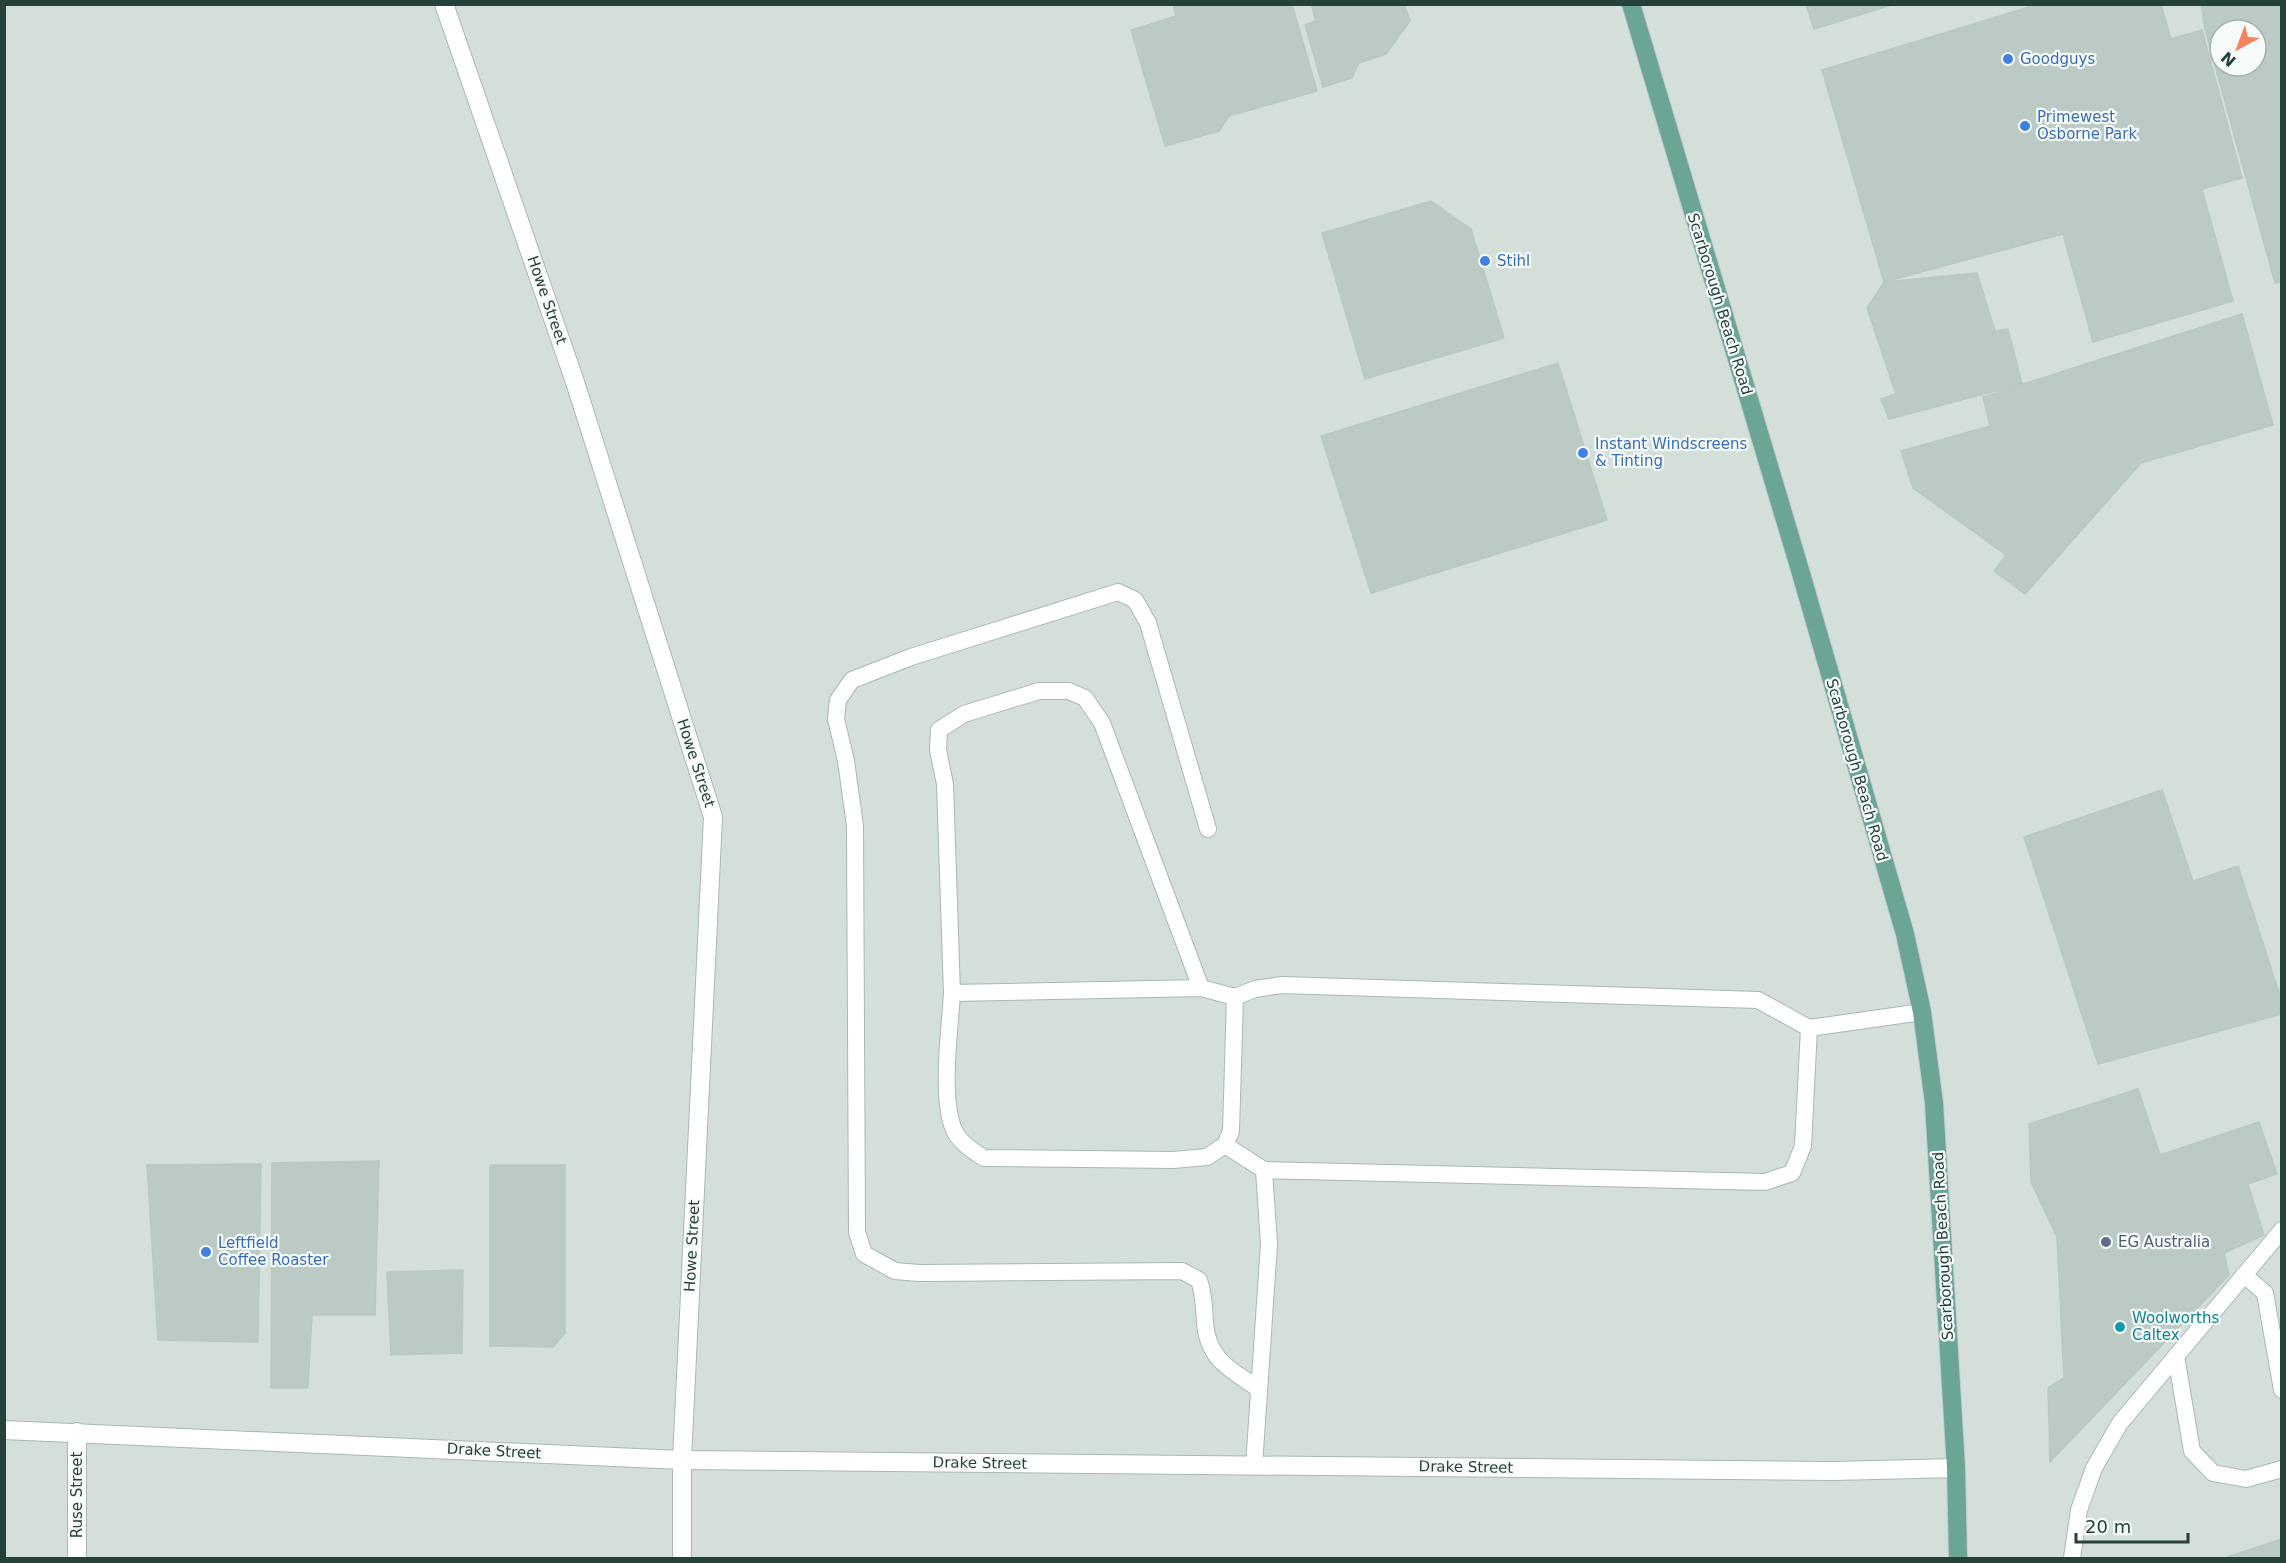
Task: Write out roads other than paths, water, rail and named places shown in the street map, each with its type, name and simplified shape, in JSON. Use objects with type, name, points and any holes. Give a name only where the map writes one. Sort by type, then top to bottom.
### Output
[{"type":"main road","name":"Scarborough Beach Road","points":[[1631,4],[1800,570],[1905,934],[1922,1012],[1934,1103],[1956,1468],[1958,1558]]},
{"type":"street","name":"Howe Street","points":[[444,4],[575,382],[713,817],[682,1460],[682,1558]]},
{"type":"street","name":"Drake Street","points":[[4,1431],[77,1432],[682,1460],[1834,1471],[1956,1468]]},
{"type":"street","name":"Ruse Street","points":[[77,1432],[77,1558]]},
{"type":"lane","points":[[1208,829],[1148,623],[1135,600],[1118,592],[911,657],[852,680],[838,700],[836,719],[846,761],[855,826],[857,1232],[864,1254],[895,1271],[919,1273],[1182,1271],[1200,1280],[1205,1296],[1205,1323],[1209,1346],[1223,1365],[1259,1389]]},
{"type":"lane","points":[[1201,988],[1102,723],[1085,698],[1069,691],[1039,691],[964,714],[939,730],[938,750],[945,784],[952,993],[947,1100],[954,1131],[970,1150],[984,1158],[1173,1160],[1207,1157],[1225,1145],[1231,1131],[1236,997]]},
{"type":"lane","points":[[952,993],[1201,988],[1236,997],[1282,985],[1758,1000],[1809,1028],[1922,1012]]},
{"type":"lane","points":[[1225,1145],[1264,1170],[1765,1182],[1792,1173],[1803,1146],[1809,1028]]},
{"type":"lane","points":[[1254,1466],[1269,1244],[1264,1170]]},
{"type":"lane","points":[[2072,1558],[2079,1510],[2094,1468],[2120,1423],[2282,1230]]},
{"type":"lane","points":[[2244,1275],[2265,1293],[2282,1390]]},
{"type":"lane","points":[[2176,1356],[2192,1451],[2213,1473],[2246,1479],[2274,1471],[2282,1461]]},
{"type":"place","name":"Goodguys","points":[[2008,59]]},
{"type":"place","name":"Primewest Osborne Park","points":[[2025,126]]},
{"type":"place","name":"Stihl","points":[[1485,261]]},
{"type":"place","name":"Instant Windscreens & Tinting","points":[[1583,453]]},
{"type":"place","name":"EG Australia","points":[[2106,1242]]},
{"type":"place","name":"Leftfield Coffee Roaster","points":[[206,1252]]},
{"type":"place","name":"Woolworths Caltex","points":[[2120,1327]]}]
